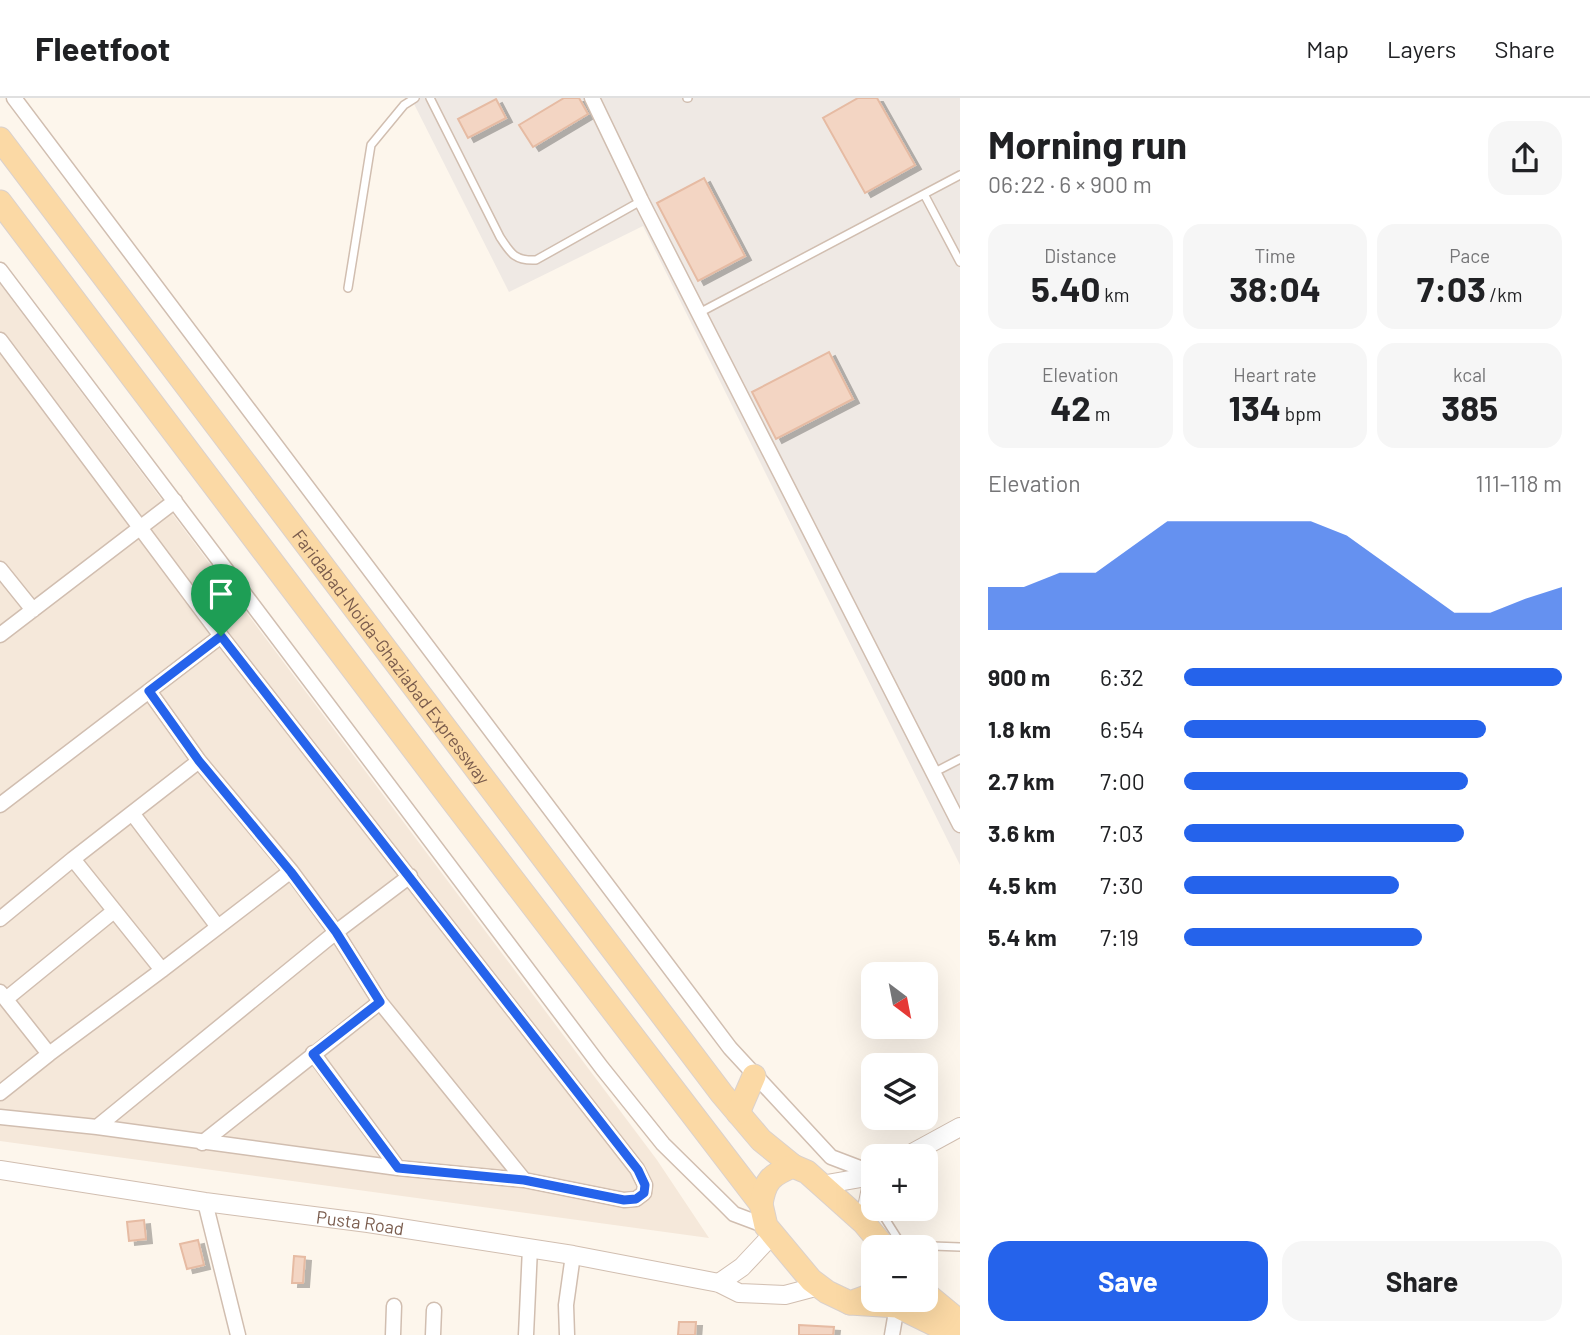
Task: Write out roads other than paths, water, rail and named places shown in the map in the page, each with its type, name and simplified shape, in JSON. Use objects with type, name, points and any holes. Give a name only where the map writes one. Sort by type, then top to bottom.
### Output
[{"type":"main road","name":"Faridabad-Noida-Ghaziabad Expressway","points":[[0,139],[713,1083],[761,1140],[793,1166],[807,1172],[821,1185],[861,1191]]},
{"type":"main road","points":[[0,202],[811,1280],[827,1292],[850,1303],[861,1304]]},
{"type":"main road","points":[[738,1113],[754,1076]]},
{"type":"main road","points":[[767,1222],[763,1191],[774,1173],[793,1166]]},
{"type":"main road","points":[[850,1303],[861,1299]]},
{"type":"main road","points":[[938,1304],[960,1322]]},
{"type":"main road","points":[[909,1312],[952,1335]]},
{"type":"street","points":[[14,98],[730,1048],[831,1157],[861,1183]]},
{"type":"street","points":[[593,98],[641,200],[960,825]]},
{"type":"street","points":[[0,270],[602,1068],[663,1144],[734,1214],[767,1222]]},
{"type":"street","points":[[0,340],[221,636],[638,1170],[645,1185],[644,1193],[636,1199],[624,1200],[524,1180],[398,1168],[0,1117]]},
{"type":"street","points":[[0,635],[175,501]]},
{"type":"street","points":[[0,569],[33,610]]},
{"type":"street","points":[[0,805],[221,636]]},
{"type":"street","points":[[149,691],[199,761],[291,872],[336,932],[380,1002],[524,1180]]},
{"type":"street","points":[[0,919],[199,761]]},
{"type":"street","points":[[132,813],[218,927]]},
{"type":"street","points":[[73,859],[162,971]]},
{"type":"street","points":[[0,1093],[291,872]]},
{"type":"street","points":[[97,1128],[336,932],[410,876]]},
{"type":"street","points":[[49,1054],[3,995],[114,911]]},
{"type":"street","points":[[202,1143],[380,1002]]},
{"type":"street","points":[[313,1054],[398,1168]]},
{"type":"street","points":[[929,1144],[960,1127]]},
{"type":"street","name":"Pusta Road","points":[[0,1170],[573,1255],[719,1283],[739,1293],[785,1295],[819,1286]]},
{"type":"street","points":[[821,1185],[861,1178]]},
{"type":"street","points":[[205,1202],[238,1335]]},
{"type":"street","points":[[724,1204],[767,1222]]},
{"type":"street","points":[[719,1283],[742,1267],[767,1222]]},
{"type":"street","points":[[526,1335],[530,1248]]},
{"type":"street","points":[[566,1335],[566,1305],[573,1255]]},
{"type":"street","points":[[393,1335],[394,1306]]},
{"type":"street","points":[[433,1335],[434,1310]]},
{"type":"street","points":[[892,1335],[896,1312]]},
{"type":"lane","points":[[348,288],[371,145],[404,105],[415,98]]},
{"type":"lane","points":[[429,98],[500,237],[510,252],[522,261],[536,260],[641,200]]},
{"type":"lane","points":[[699,313],[960,175]]},
{"type":"lane","points":[[924,194],[960,262]]},
{"type":"lane","points":[[933,773],[960,760]]},
{"type":"lane","points":[[888,1221],[898,1239],[905,1245],[960,1247]]}]
